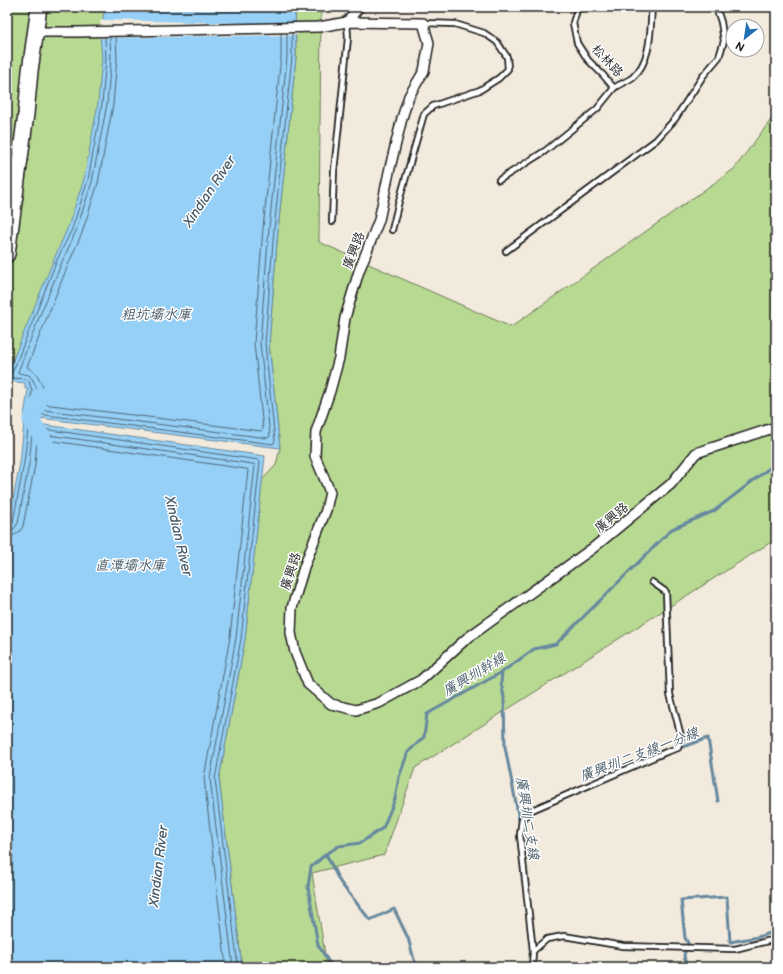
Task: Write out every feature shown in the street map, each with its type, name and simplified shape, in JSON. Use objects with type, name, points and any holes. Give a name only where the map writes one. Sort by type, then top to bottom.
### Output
[{"type":"main road","points":[[7,254],[39,7]]},
{"type":"street","points":[[347,22],[359,7]]},
{"type":"street","points":[[35,32],[319,27],[347,22],[423,23]]},
{"type":"street","name":"廣興路","points":[[423,23],[428,43],[424,71],[409,96],[402,118],[379,220],[359,271],[345,318],[339,358],[330,391],[316,432],[316,456],[330,492],[326,510],[304,567],[292,608],[291,633],[295,652],[308,684],[331,704],[356,710],[379,703],[421,680],[466,639],[593,548],[671,484],[696,453],[776,427]]},
{"type":"lane","name":"松林路","points":[[580,7],[577,10],[573,23],[577,43],[588,60],[614,88],[632,78],[642,67],[648,49],[652,7]]},
{"type":"lane","points":[[506,251],[656,140],[674,119],[703,76],[719,57],[724,41],[721,22],[716,7]]},
{"type":"lane","points":[[332,222],[334,171],[348,38],[347,22]]},
{"type":"lane","points":[[392,230],[424,114],[433,106],[480,90],[499,78],[508,69],[507,57],[497,42],[484,33],[455,24],[423,23]]},
{"type":"lane","points":[[499,180],[545,151],[597,109],[614,88]]},
{"type":"lane","points":[[532,967],[533,951],[520,835],[522,818],[532,810],[678,748],[681,736],[670,694],[666,592],[652,582]]},
{"type":"lane","points":[[533,951],[546,940],[564,936],[623,946],[735,949],[776,939]]},
{"type":"green space","points":[[7,7],[241,7],[9,369],[8,381]]},
{"type":"green space","points":[[295,7],[321,7],[319,242],[511,327],[734,169],[776,113],[776,539],[415,768],[384,855],[312,873],[327,967],[242,967],[219,779],[245,639],[262,480],[276,465],[280,448],[269,344],[278,229],[296,57]]},
{"type":"water","name":"粗坑壩水庫","points":[[105,7],[295,7],[296,57],[278,229],[269,344],[280,448],[24,416],[28,389],[25,389],[25,383],[8,381],[9,369],[68,227],[84,179],[98,103],[102,58],[100,34]]},
{"type":"water","name":"直潭壩水庫","points":[[24,422],[265,456],[245,639],[219,779],[242,967],[7,967],[7,531],[20,463]]},
{"type":"pier","points":[[101,20],[297,24],[298,35],[99,38],[98,34]]},
{"type":"waterway","name":"Xindian River","points":[[41,396],[31,420],[45,442]]},
{"type":"waterway","name":"廣興圳幹線","points":[[332,967],[318,945],[308,887],[311,867],[326,854],[339,846],[360,843],[383,828],[395,799],[399,777],[408,752],[424,737],[427,714],[502,672],[534,649],[556,644],[672,529],[714,511],[776,463]]},
{"type":"waterway","name":"廣興圳二支線","points":[[502,672],[501,683],[504,697],[505,747],[520,826]]},
{"type":"waterway","name":"廣興圳二支線一分線","points":[[677,749],[708,738],[718,801]]},
{"type":"waterway","name":"廣興圳二支線一分線","points":[[518,814],[531,809]]},
{"type":"waterway","points":[[326,854],[340,882],[370,920],[394,909],[408,938],[416,967]]},
{"type":"waterway","name":"廣興圳二支線","points":[[686,967],[684,955],[688,943],[685,938],[681,900],[727,897],[730,942],[758,937],[776,931]]}]
